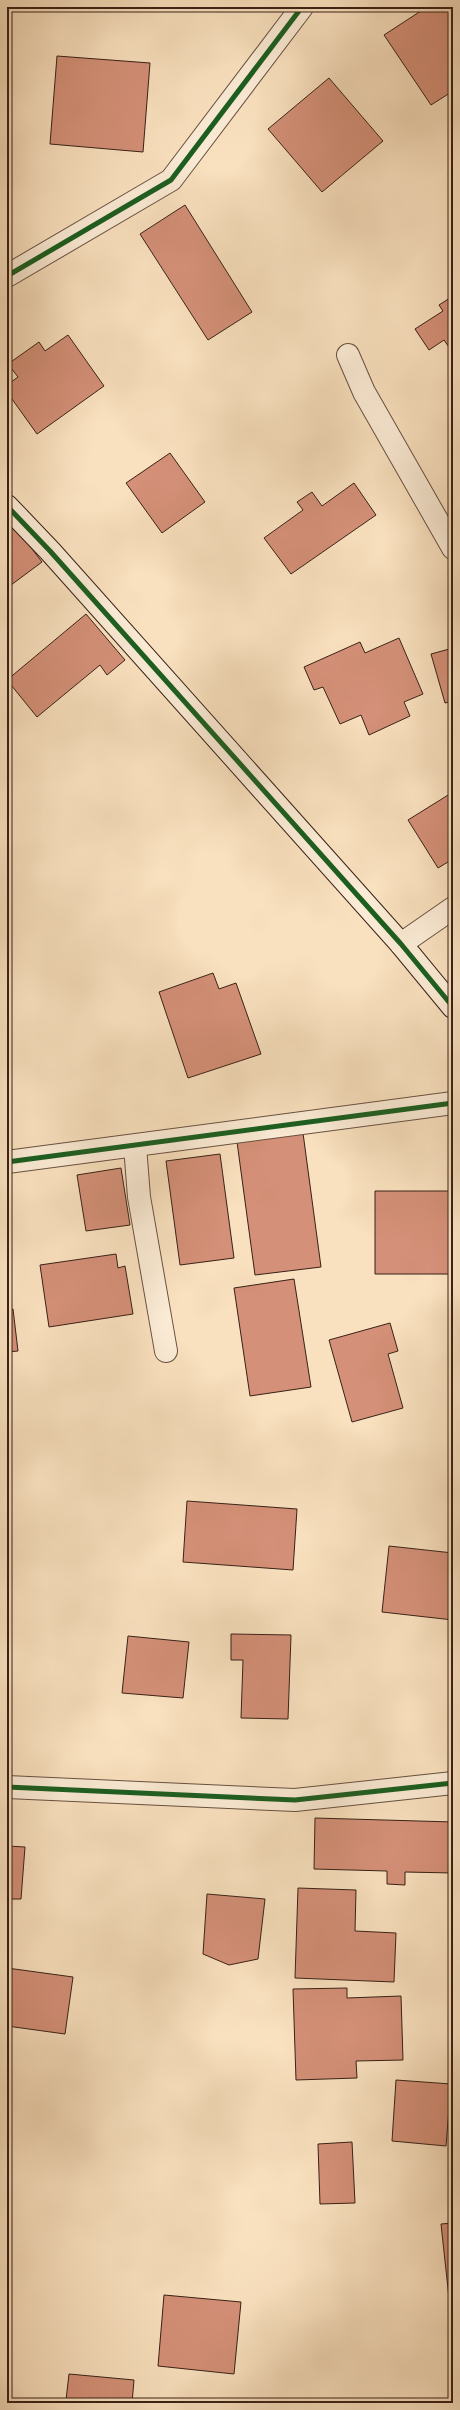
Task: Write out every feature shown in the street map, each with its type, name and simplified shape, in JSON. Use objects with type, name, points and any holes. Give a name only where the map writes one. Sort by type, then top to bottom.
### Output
[{"type":"street","points":[[7,276],[171,180],[302,7]]},
{"type":"street","points":[[348,355],[364,392],[453,548]]},
{"type":"street","points":[[7,506],[50,551],[401,944],[453,1008]]},
{"type":"street","points":[[401,944],[453,908]]},
{"type":"street","points":[[7,1162],[453,1103]]},
{"type":"street","points":[[135,1146],[139,1197],[166,1351]]},
{"type":"street","points":[[7,1787],[295,1800],[453,1783]]},
{"type":"building","points":[[427,7],[447,7],[453,16],[453,91],[431,105],[384,35]]},
{"type":"building","points":[[57,56],[150,63],[143,152],[50,144]]},
{"type":"building","points":[[329,78],[383,141],[322,192],[268,129]]},
{"type":"building","points":[[185,205],[252,312],[208,340],[140,234]]},
{"type":"building","points":[[453,296],[453,353],[444,340],[429,350],[415,329],[443,311],[439,305]]},
{"type":"building","points":[[68,335],[104,386],[37,434],[7,392],[7,385],[18,377],[8,364],[39,342],[45,351]]},
{"type":"building","points":[[170,453],[205,502],[162,533],[126,483]]},
{"type":"building","points":[[354,483],[376,515],[291,574],[264,538],[303,510],[297,502],[312,492],[322,506]]},
{"type":"building","points":[[14,525],[42,562],[7,588],[7,530]]},
{"type":"building","points":[[86,614],[125,660],[107,675],[100,665],[37,717],[7,680]]},
{"type":"building","points":[[399,638],[423,694],[404,702],[410,716],[369,735],[361,715],[340,724],[323,687],[314,690],[304,667],[360,642],[365,653]]},
{"type":"building","points":[[453,648],[453,701],[445,703],[431,654]]},
{"type":"building","points":[[453,792],[453,859],[438,868],[408,820]]},
{"type":"building","points":[[213,973],[219,989],[236,983],[261,1054],[188,1078],[159,992]]},
{"type":"building","points":[[303,1133],[321,1267],[255,1275],[237,1142]]},
{"type":"building","points":[[220,1154],[234,1258],[180,1265],[166,1161]]},
{"type":"building","points":[[121,1168],[130,1225],[86,1231],[77,1175]]},
{"type":"building","points":[[375,1191],[453,1191],[453,1274],[375,1274]]},
{"type":"building","points":[[116,1254],[118,1268],[125,1266],[133,1314],[49,1327],[40,1265]]},
{"type":"building","points":[[294,1279],[311,1387],[250,1396],[234,1288]]},
{"type":"building","points":[[13,1309],[18,1351],[7,1352],[7,1310]]},
{"type":"building","points":[[390,1323],[398,1351],[388,1354],[403,1408],[352,1422],[329,1340]]},
{"type":"building","points":[[187,1501],[297,1509],[293,1570],[183,1562]]},
{"type":"building","points":[[389,1546],[453,1553],[453,1620],[382,1612]]},
{"type":"building","points":[[7,1587],[8,1587],[7,1624]]},
{"type":"building","points":[[231,1634],[291,1635],[288,1719],[241,1718],[243,1660],[231,1660]]},
{"type":"building","points":[[128,1636],[189,1642],[183,1698],[122,1693]]},
{"type":"building","points":[[315,1818],[453,1822],[453,1873],[405,1872],[405,1885],[387,1884],[387,1871],[314,1869]]},
{"type":"building","points":[[7,1846],[25,1847],[21,1899],[7,1899]]},
{"type":"building","points":[[298,1888],[356,1890],[355,1931],[396,1933],[394,1982],[295,1978]]},
{"type":"building","points":[[207,1894],[265,1899],[258,1959],[229,1965],[203,1954]]},
{"type":"building","points":[[7,1968],[73,1977],[65,2034],[7,2026]]},
{"type":"building","points":[[347,1988],[347,1998],[401,1996],[403,2060],[356,2061],[357,2078],[296,2080],[293,1989]]},
{"type":"building","points":[[396,2080],[451,2084],[446,2146],[392,2141]]},
{"type":"building","points":[[352,2142],[355,2203],[320,2204],[318,2144]]},
{"type":"building","points":[[453,2223],[453,2335],[441,2224]]},
{"type":"building","points":[[164,2295],[241,2302],[234,2374],[158,2366]]},
{"type":"building","points":[[69,2374],[134,2380],[132,2403],[51,2403],[51,2399],[66,2400]]},
{"type":"building","points":[[212,2401],[243,2403],[212,2403]]},
{"type":"cycle path","points":[[7,276],[171,180],[302,7]]},
{"type":"cycle path","points":[[7,506],[50,551],[401,944],[453,1007]]},
{"type":"cycle path","points":[[7,1162],[453,1103]]},
{"type":"cycle path","points":[[7,1787],[295,1800],[453,1783]]}]
